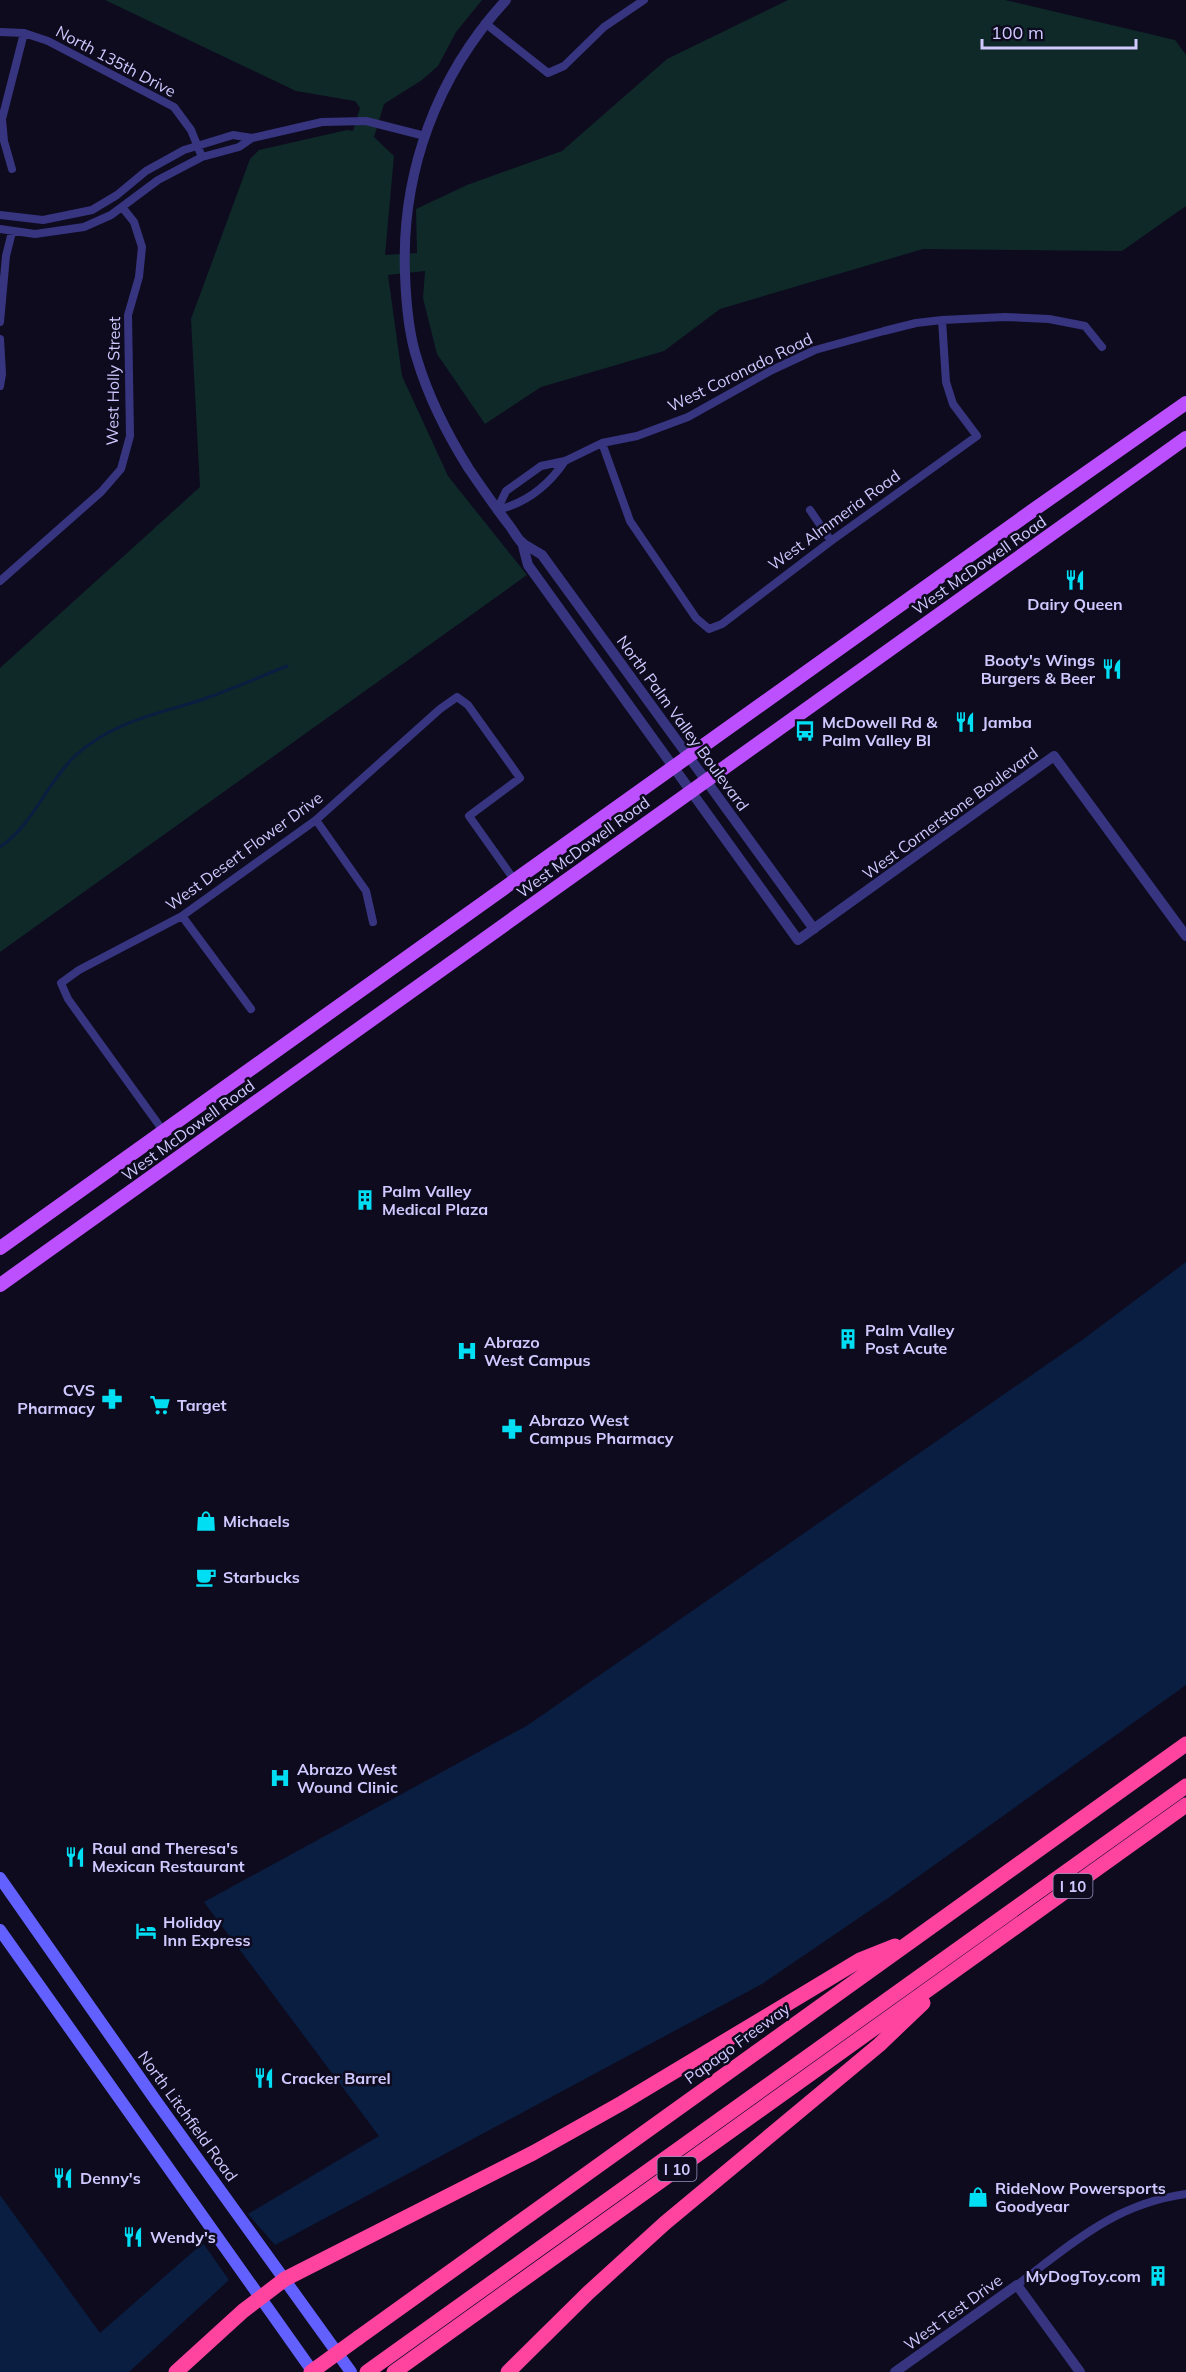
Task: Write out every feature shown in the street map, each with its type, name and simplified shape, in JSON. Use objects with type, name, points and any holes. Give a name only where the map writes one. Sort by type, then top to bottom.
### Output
[{"type":"highway","name":"Papago Freeway","points":[[312,2372],[1186,1744]]},
{"type":"highway","points":[[372,2368],[1186,1786]]},
{"type":"highway","name":"I 10","points":[[394,2372],[1186,1805]]},
{"type":"highway","points":[[176,2372],[285,2279],[552,2143],[860,1959],[915,1938]]},
{"type":"highway","points":[[508,2372],[588,2293],[648,2239],[879,2045],[960,1967]]},
{"type":"main road","name":"West McDowell Road","points":[[0,1248],[688,757],[1185,407]]},
{"type":"main road","name":"West McDowell Road","points":[[0,1285],[1186,438]]},
{"type":"main road","name":"North Litchfield Road","points":[[0,1878],[351,2372]]},
{"type":"main road","points":[[0,1930],[312,2372]]},
{"type":"street","name":"North Palm Valley Boulevard","points":[[506,0],[484,23],[448,79],[435,107],[415,165],[407,203],[404,252],[410,328],[416,357],[428,391],[453,444],[497,510],[522,542],[542,555],[814,929]]},
{"type":"street","points":[[484,23],[548,74],[564,66],[604,27],[644,0]]},
{"type":"street","name":"North 135th Drive","points":[[0,32],[24,33],[48,41],[174,107],[184,118],[202,157]]},
{"type":"street","points":[[12,169],[4,141],[2,119],[24,33]]},
{"type":"street","points":[[0,229],[35,234],[67,231],[96,222],[122,207],[171,172],[202,157],[239,147],[252,138],[322,122],[366,121],[425,136]]},
{"type":"street","points":[[0,215],[43,220],[92,210],[117,195],[146,171],[198,145],[233,135],[252,138]]},
{"type":"street","name":"West Holly Street","points":[[0,581],[101,492],[116,476],[125,460],[130,436],[128,315],[139,277],[142,247],[134,222],[122,207]]},
{"type":"street","points":[[0,322],[6,256],[12,232]]},
{"type":"street","name":"West Coronado Road","points":[[497,510],[506,491],[541,466],[565,460],[602,443],[637,436],[688,417],[772,370],[815,350],[916,323],[1005,317],[1048,319],[1085,326],[1102,347]]},
{"type":"street","name":"West Almmeria Road","points":[[602,443],[630,521],[696,618],[709,629],[722,624],[831,541],[977,436],[953,404],[946,382],[942,320]]},
{"type":"street","points":[[0,339],[2,374],[0,386]]},
{"type":"street","name":"West Coronado Road","points":[[497,510],[516,506],[552,480],[565,460]]},
{"type":"street","points":[[810,510],[831,541]]},
{"type":"street","name":"North Palm Valley Boulevard","points":[[522,542],[528,565],[798,940]]},
{"type":"street","name":"West Desert Flower Drive","points":[[164,1132],[68,999],[61,983],[79,970],[182,916],[316,820],[440,709],[457,698],[468,705],[520,778],[469,816],[515,881]]},
{"type":"street","name":"West Cornerstone Boulevard","points":[[798,940],[1054,756],[1186,936]]},
{"type":"street","points":[[316,820],[366,891],[373,922]]},
{"type":"street","points":[[182,916],[251,1010]]},
{"type":"street","name":"West Test Drive","points":[[895,2372],[1118,2213],[1151,2201],[1186,2194]]},
{"type":"street","points":[[1017,2284],[1080,2372]]},
{"type":"green space","points":[[105,0],[482,0],[456,32],[438,66],[422,80],[384,104],[374,137],[394,156],[385,255],[417,253],[416,209],[467,185],[562,151],[667,59],[788,0],[1005,0],[1175,40],[1186,55],[1186,206],[1122,251],[923,249],[720,309],[664,351],[541,387],[485,424],[437,354],[423,298],[425,271],[388,275],[402,376],[448,476],[527,575],[0,952],[0,668],[200,487],[191,319],[250,159],[259,150],[347,130],[353,131],[360,108],[355,101],[296,91]]},
{"type":"water","points":[[1186,1262],[1186,1685],[891,1896],[762,1984],[275,2245],[248,2214],[379,2136],[204,1902],[528,1725],[1085,1338]]},
{"type":"water","points":[[0,2195],[100,2333],[203,2243],[229,2280],[129,2372],[0,2372]]},
{"type":"waterway","points":[[0,847],[22,827],[76,755],[105,734],[136,720],[212,696],[287,666]]},
{"type":"place","name":"Dairy Queen","points":[[1075,580]]},
{"type":"place","name":"Booty's Wings Burgers & Beer","points":[[1112,669]]},
{"type":"place","name":"Jamba","points":[[965,722]]},
{"type":"place","name":"McDowell Rd & Palm Valley Bl","points":[[805,731]]},
{"type":"place","name":"Palm Valley Medical Plaza","points":[[365,1200]]},
{"type":"place","name":"Palm Valley Post Acute","points":[[848,1339]]},
{"type":"place","name":"Abrazo West Campus","points":[[467,1351]]},
{"type":"place","name":"CVS Pharmacy","points":[[112,1399]]},
{"type":"place","name":"Target","points":[[160,1405]]},
{"type":"place","name":"Abrazo West Campus Pharmacy","points":[[512,1429]]},
{"type":"place","name":"Michaels","points":[[206,1521]]},
{"type":"place","name":"Starbucks","points":[[206,1577]]},
{"type":"place","name":"Abrazo West Wound Clinic","points":[[280,1778]]},
{"type":"place","name":"Raul and Theresa's Mexican Restaurant","points":[[75,1857]]},
{"type":"place","name":"Holiday Inn Express","points":[[146,1931]]},
{"type":"place","name":"Cracker Barrel","points":[[264,2078]]},
{"type":"place","name":"Denny's","points":[[63,2178]]},
{"type":"place","name":"RideNow Powersports Goodyear","points":[[978,2197]]},
{"type":"place","name":"Wendy's","points":[[133,2237]]},
{"type":"place","name":"MyDogToy.com","points":[[1158,2276]]}]
